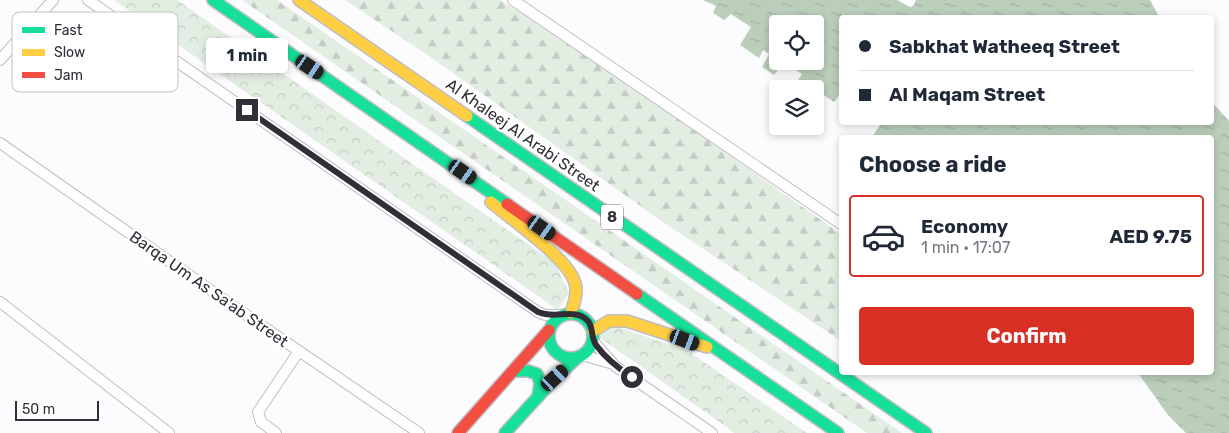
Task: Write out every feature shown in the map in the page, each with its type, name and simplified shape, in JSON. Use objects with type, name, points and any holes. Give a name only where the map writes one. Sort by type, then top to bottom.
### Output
[{"type":"main road","points":[[213,0],[838,433]]},
{"type":"main road","name":"Al Khaleej Al Arabi Street","points":[[299,0],[839,373]]},
{"type":"main road","points":[[458,433],[514,371],[554,321],[566,314],[576,300],[577,289],[571,274],[555,256],[492,203],[478,183]]},
{"type":"main road","points":[[566,314],[581,316],[588,322],[593,336]]},
{"type":"main road","points":[[505,433],[555,378],[589,349],[593,336],[609,321],[627,321],[719,351]]},
{"type":"main road","points":[[549,329],[549,342],[556,352],[566,358],[580,356]]},
{"type":"main road","points":[[514,371],[532,371],[538,376],[541,384],[538,397]]},
{"type":"main road","name":"Al Khaleej Al Arabi Street","points":[[842,375],[926,433]]},
{"type":"street","points":[[42,12],[53,0]]},
{"type":"street","points":[[88,0],[105,12]]},
{"type":"street","points":[[513,0],[839,223]]},
{"type":"street","points":[[0,60],[12,46]]},
{"type":"street","points":[[178,62],[538,312],[545,315],[566,314]]},
{"type":"street","name":"Barqa Um As Sa'ab Street","points":[[0,142],[419,433]]},
{"type":"street","points":[[0,302],[169,433]]},
{"type":"street","points":[[538,312],[549,329]]},
{"type":"street","points":[[593,336],[600,351],[615,366],[712,433]]},
{"type":"street","points":[[276,433],[261,422],[258,412],[299,351]]},
{"type":"street","points":[[580,356],[615,366]]},
{"type":"green space","points":[[114,0],[177,0],[555,263],[569,293],[558,310],[178,45],[178,12],[131,12]]},
{"type":"green space","points":[[242,0],[277,0],[902,433],[867,433]]},
{"type":"green space","points":[[345,0],[500,0],[561,37],[839,233],[839,340],[663,222],[432,58]]},
{"type":"green space","points":[[609,324],[688,351],[807,433],[735,433],[599,337]]},
{"type":"water","points":[[703,0],[897,0],[910,7],[914,5],[916,0],[1150,0],[1158,15],[839,15],[839,96],[834,102],[824,95],[824,80],[798,80],[802,74],[796,70],[824,70],[824,15],[769,15],[769,54],[763,50],[759,58],[740,45],[751,27],[731,14],[724,20],[713,13],[716,6]]},
{"type":"water","points":[[769,54],[769,70],[778,70],[774,75],[762,67]]},
{"type":"water","points":[[1214,104],[1229,121],[1229,433],[1186,433],[1168,415],[1139,375],[1214,375],[1214,135],[873,135],[880,125],[1214,125]]},
{"type":"traffic: fast","points":[[213,0],[507,204]]},
{"type":"traffic: fast","points":[[467,116],[839,373]]},
{"type":"traffic: fast","points":[[637,294],[838,433]]},
{"type":"traffic: fast","points":[[567,314],[575,314],[587,320],[593,336],[587,352],[575,358],[567,358],[555,352],[549,340],[549,332],[555,320],[567,314]]},
{"type":"traffic: fast","points":[[505,433],[555,378],[578,357]]},
{"type":"traffic: fast","points":[[514,371],[528,371],[537,374],[540,383],[538,397]]},
{"type":"traffic: fast","points":[[842,375],[926,433]]},
{"type":"traffic: slow","points":[[299,0],[467,116]]},
{"type":"traffic: slow","points":[[491,202],[551,251],[570,273],[576,290],[571,313]]},
{"type":"traffic: slow","points":[[593,331],[609,321],[627,321],[707,347]]},
{"type":"traffic: jam","points":[[507,204],[637,294]]},
{"type":"traffic: jam","points":[[458,433],[549,330]]},
{"type":"route","points":[[247,110],[538,312],[555,316],[571,313],[581,316],[593,330],[593,340],[600,351],[615,366],[632,377]]}]
